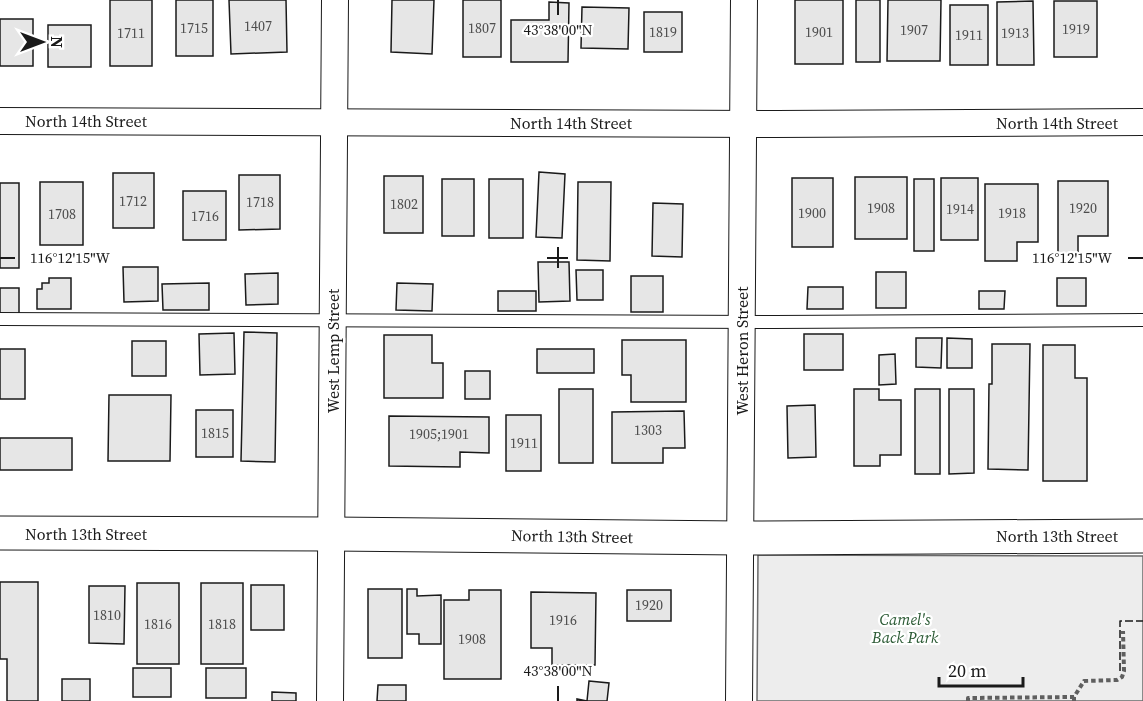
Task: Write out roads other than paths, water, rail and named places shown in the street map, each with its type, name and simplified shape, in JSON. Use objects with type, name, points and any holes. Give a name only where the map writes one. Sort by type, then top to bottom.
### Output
[{"type":"street","name":"West Lemp Street","points":[[330,701],[335,0]]},
{"type":"street","name":"West Heron Street","points":[[739,701],[744,0]]},
{"type":"street","name":"North 14th Street","points":[[0,121],[1143,122]]},
{"type":"street","name":"North 13th Street","points":[[0,534],[740,538],[1143,536]]},
{"type":"lane","points":[[0,320],[1143,320]]},
{"type":"park label","name":"Camel's Back Park","points":[[905,628]]}]
